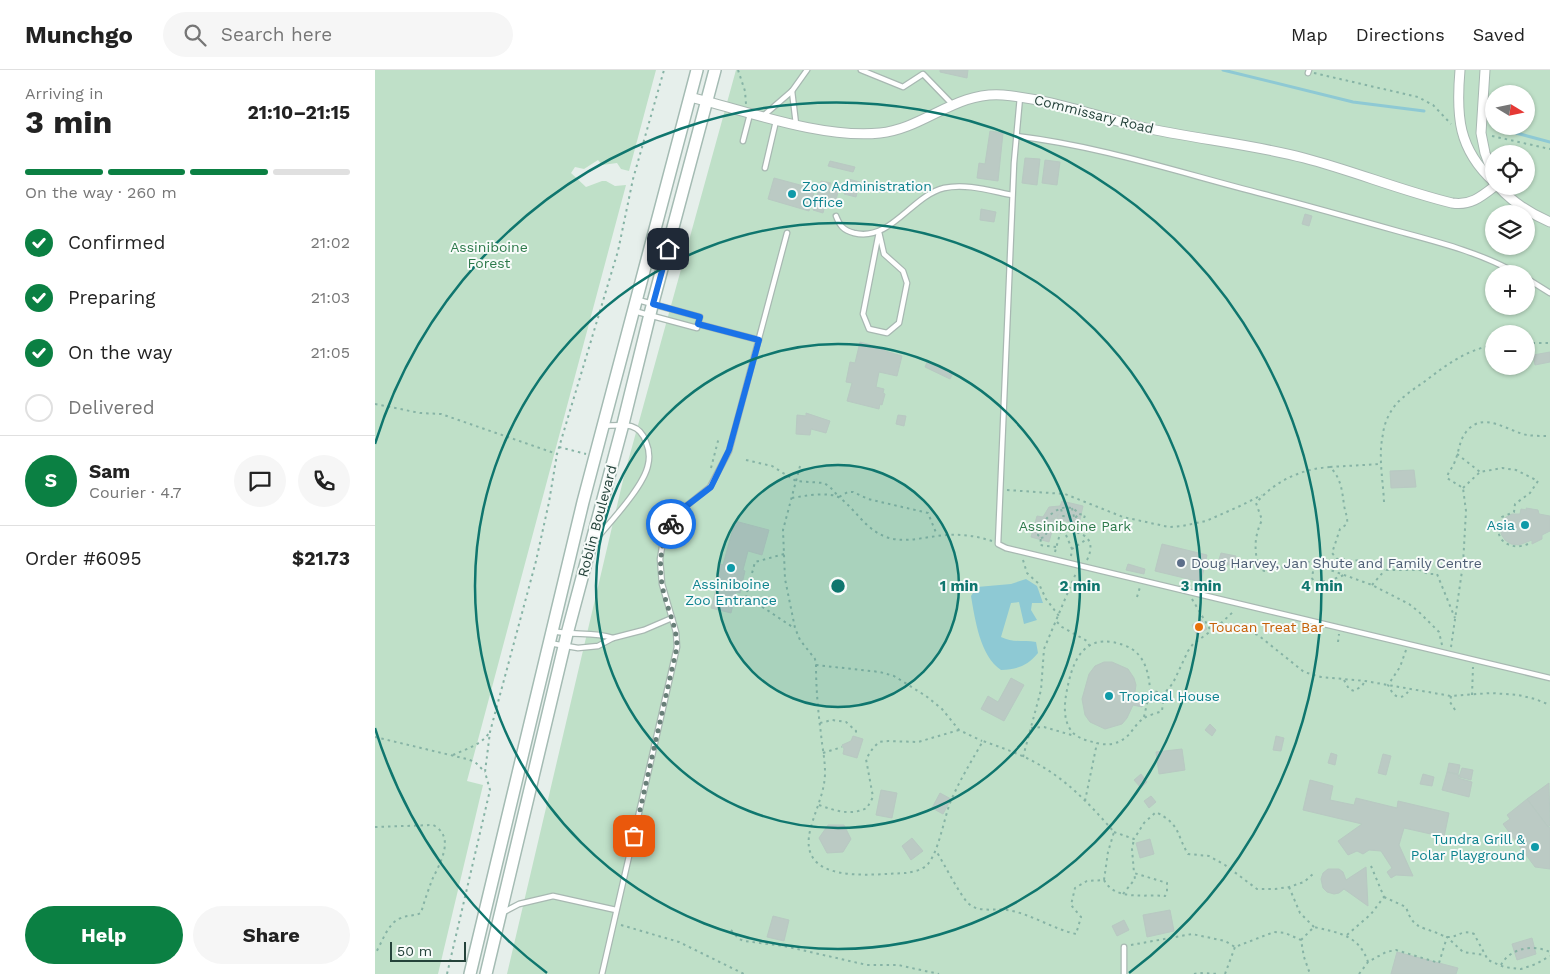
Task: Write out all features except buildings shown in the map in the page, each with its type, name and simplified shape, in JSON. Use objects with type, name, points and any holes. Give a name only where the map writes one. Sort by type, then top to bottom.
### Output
[{"type":"main road","name":"Roblin Boulevard","points":[[471,974],[549,642],[603,426],[697,70]]},
{"type":"main road","name":"Roblin Boulevard","points":[[486,974],[567,634],[715,70]]},
{"type":"street","points":[[1460,70],[1458,107],[1464,140],[1473,160],[1485,174]]},
{"type":"street","points":[[1485,70],[1481,133],[1485,153]]},
{"type":"street","name":"Commissary Road","points":[[690,97],[796,124],[839,132],[879,134],[903,128],[952,104],[991,94],[1020,97],[1041,100],[1142,127],[1298,156],[1452,203],[1465,204],[1485,194]]},
{"type":"street","points":[[1506,195],[1519,207],[1532,215],[1550,222]]},
{"type":"lane","points":[[763,116],[792,92],[807,70]]},
{"type":"lane","points":[[861,70],[903,87],[923,72],[952,104]]},
{"type":"lane","points":[[792,92],[796,124]]},
{"type":"lane","points":[[1020,97],[1013,195],[998,544],[1006,548],[1550,678]]},
{"type":"lane","points":[[743,141],[748,112]]},
{"type":"lane","points":[[765,168],[776,119]]},
{"type":"lane","points":[[1016,136],[1053,141],[1176,170],[1459,248],[1503,265]]},
{"type":"lane","points":[[836,216],[841,227],[845,230],[861,235],[870,234],[879,232],[887,227],[925,196],[942,188],[968,187],[1013,195]]},
{"type":"lane","points":[[879,232],[884,254],[903,271],[907,284],[899,323],[887,333],[869,329],[863,314],[879,232]]},
{"type":"lane","points":[[602,973],[676,654],[677,637],[660,572],[662,547],[666,532],[685,507],[711,487],[729,450],[787,233]]},
{"type":"lane","points":[[1535,284],[1550,293]]},
{"type":"lane","points":[[635,306],[698,326],[759,340]]},
{"type":"lane","points":[[635,306],[700,317],[698,326]]},
{"type":"lane","points":[[590,545],[637,487],[649,464],[648,446],[644,435],[639,429],[623,424],[603,426]]},
{"type":"lane","points":[[549,642],[578,648],[598,646],[613,638],[644,630],[672,618]]},
{"type":"lane","points":[[552,630],[567,634],[600,633],[613,638]]},
{"type":"lane","points":[[500,914],[519,904],[553,896],[616,910]]},
{"type":"lane","points":[[1124,947],[1124,974]]},
{"type":"path","points":[[447,974],[490,790],[485,772],[490,732],[535,561],[549,502],[557,454],[613,268],[633,179],[664,70]]},
{"type":"path","points":[[738,70],[745,91],[748,112]]},
{"type":"path","points":[[1309,71],[1418,97],[1433,105],[1451,124],[1461,127]]},
{"type":"path","points":[[1481,133],[1550,149]]},
{"type":"path","points":[[1535,343],[1550,343]]},
{"type":"path","points":[[1384,502],[1380,464],[1383,433],[1385,424],[1398,402],[1452,360],[1474,349],[1485,347]]},
{"type":"path","points":[[375,404],[420,413],[441,414],[557,454]]},
{"type":"path","points":[[1463,488],[1447,478],[1447,473],[1455,462],[1467,431],[1473,426],[1496,423],[1527,435],[1550,436]]},
{"type":"path","points":[[709,475],[719,437]]},
{"type":"path","points":[[559,447],[588,454]]},
{"type":"path","points":[[1457,454],[1480,472]]},
{"type":"path","points":[[746,460],[772,466],[796,481],[824,483],[830,486],[869,528],[889,538],[907,539],[969,535],[998,544]]},
{"type":"path","points":[[1001,489],[1030,493],[1065,494],[1123,518],[1169,527],[1206,520],[1240,506],[1290,476],[1309,470],[1325,467],[1380,464]]},
{"type":"path","points":[[800,466],[783,530],[787,593],[795,628],[800,640],[815,659],[825,772],[822,796],[811,827],[808,844],[810,853],[815,860],[830,871],[846,875],[914,872],[928,864],[936,851],[944,820],[955,793],[983,741]]},
{"type":"path","points":[[1330,467],[1337,473],[1348,517],[1347,524],[1340,529],[1333,553],[1337,559],[1363,562],[1385,570],[1420,570],[1428,574],[1437,574],[1455,618]]},
{"type":"path","points":[[1463,488],[1480,472],[1502,468],[1516,470],[1538,481],[1530,493],[1515,504],[1514,512],[1502,517],[1498,528],[1501,539],[1508,546],[1519,547],[1529,544]]},
{"type":"path","points":[[1450,654],[1463,564],[1466,511],[1463,488]]},
{"type":"path","points":[[792,498],[820,494],[839,497],[848,492],[853,492],[867,499],[927,513],[937,536]]},
{"type":"path","points":[[1264,493],[1255,503],[1262,520],[1257,530],[1255,543],[1259,568],[1264,571],[1308,562],[1372,585],[1409,604],[1419,612],[1439,632],[1444,652]]},
{"type":"path","points":[[1072,508],[1074,517]]},
{"type":"path","points":[[1056,547],[1040,544],[1041,538],[1038,535],[1039,528],[1050,514],[1061,509],[1072,508],[1079,514],[1085,515],[1080,532]]},
{"type":"path","points":[[1061,509],[1063,516],[1076,517],[1079,514]]},
{"type":"path","points":[[1041,538],[1045,536],[1049,526],[1042,523]]},
{"type":"path","points":[[1023,756],[1041,690],[1045,649],[1081,566],[1091,552],[1087,539],[1080,532],[1061,530],[1056,547],[1056,560]]},
{"type":"path","points":[[1066,535],[1068,531]]},
{"type":"path","points":[[1061,534],[1063,536],[1066,535]]},
{"type":"path","points":[[1066,535],[1073,549]]},
{"type":"path","points":[[1069,563],[1073,549],[1087,539]]},
{"type":"path","points":[[1024,552],[1023,562],[1027,573],[1039,584],[1046,599],[1059,616]]},
{"type":"path","points":[[784,554],[755,562],[746,596],[795,628]]},
{"type":"path","points":[[1314,564],[1312,578],[1314,582],[1329,581],[1345,575]]},
{"type":"path","points":[[1372,585],[1385,570]]},
{"type":"path","points":[[1137,597],[1142,580]]},
{"type":"path","points":[[1188,591],[1213,630]]},
{"type":"path","points":[[1144,718],[1162,711],[1164,694],[1173,683],[1193,644],[1213,630],[1241,604]]},
{"type":"path","points":[[1057,621],[1062,627],[1087,641],[1089,645]]},
{"type":"path","points":[[1213,630],[1221,626],[1231,626],[1248,631],[1264,640],[1304,672],[1321,678],[1365,681],[1451,696],[1518,695],[1535,699],[1550,706]]},
{"type":"path","points":[[1031,728],[1043,727],[1097,743],[1109,744],[1130,735],[1144,718],[1150,690],[1145,666],[1135,651],[1116,643],[1108,642],[1089,645],[1079,653],[1072,666],[1064,709],[1070,728],[1076,736]]},
{"type":"path","points":[[1388,685],[1400,667],[1409,644]]},
{"type":"path","points":[[1472,695],[1474,659]]},
{"type":"path","points":[[816,665],[879,672],[894,676],[942,708],[959,730],[1023,756],[1047,769],[1085,801],[1113,832],[1134,839]]},
{"type":"path","points":[[1344,680],[1349,689],[1354,691],[1362,686],[1365,681]]},
{"type":"path","points":[[1388,685],[1393,694],[1400,697],[1404,697],[1410,689]]},
{"type":"path","points":[[1150,690],[1164,694]]},
{"type":"path","points":[[1451,696],[1450,702],[1457,713]]},
{"type":"path","points":[[820,723],[831,720],[847,722],[856,731],[856,735]]},
{"type":"path","points":[[819,805],[837,812],[861,811],[867,808],[872,802],[873,797],[867,759],[879,742],[918,742],[959,730]]},
{"type":"path","points":[[453,755],[475,745],[490,732]]},
{"type":"path","points":[[375,737],[475,762],[485,772]]},
{"type":"path","points":[[1085,801],[1097,743]]},
{"type":"path","points":[[823,753],[842,747]]},
{"type":"path","points":[[1123,894],[1135,879],[1132,849],[1134,839],[1144,822],[1156,812],[1167,818],[1178,830],[1188,854],[1209,856],[1225,865],[1257,889],[1275,890],[1289,887],[1304,882],[1314,873]]},
{"type":"path","points":[[375,827],[433,825],[439,828],[445,847],[444,856],[433,878],[421,913],[415,916],[400,918],[392,923],[375,954]]},
{"type":"path","points":[[1113,832],[1104,880],[1107,886],[1123,894],[1165,896],[1167,883],[1134,873]]},
{"type":"path","points":[[936,851],[970,904],[985,910],[1001,910],[1016,913],[1076,934],[1081,917],[1071,905],[1075,888],[1087,881],[1104,880]]},
{"type":"path","points":[[1371,866],[1384,897],[1406,907],[1410,919],[1424,930],[1436,932],[1447,937],[1463,952],[1485,955]]},
{"type":"path","points":[[1289,887],[1300,913],[1314,927],[1347,935],[1365,952],[1368,962]]},
{"type":"path","points":[[1347,935],[1371,914],[1384,897]]},
{"type":"path","points":[[613,923],[679,942],[744,974]]},
{"type":"path","points":[[1301,940],[1314,927]]},
{"type":"path","points":[[731,930],[739,939],[744,941],[784,946],[867,965],[898,965],[939,974]]},
{"type":"path","points":[[1447,937],[1467,931],[1474,934],[1488,960],[1521,969],[1550,956]]},
{"type":"path","points":[[1225,974],[1235,947],[1274,932],[1285,933],[1301,940]]},
{"type":"path","points":[[1124,947],[1192,934],[1225,941],[1235,947]]},
{"type":"path","points":[[1359,974],[1368,962],[1386,952],[1396,950],[1439,963],[1447,937]]},
{"type":"path","points":[[1301,940],[1310,974]]},
{"type":"path","points":[[1501,965],[1511,954],[1531,947],[1542,948],[1550,952]]},
{"type":"path","points":[[1194,974],[1200,972],[1219,974]]},
{"type":"green space","name":"Assiniboine Forest","points":[[375,70],[656,70],[629,171],[621,169],[617,163],[602,165],[598,160],[584,169],[575,167],[571,173],[586,187],[602,181],[615,186],[626,185],[467,781],[483,785],[438,974],[375,974]]},
{"type":"green space","name":"Assiniboine Park","points":[[736,70],[1550,70],[1550,974],[507,974],[624,476]]},
{"type":"water","points":[[1026,579],[1037,586],[1043,603],[1032,603],[1031,610],[1037,620],[1024,624],[1019,602],[1011,603],[1001,637],[1014,641],[1036,642],[1038,653],[1022,666],[1001,670],[988,656],[983,646],[971,596],[977,587],[1011,584]]},
{"type":"waterway","points":[[1223,70],[1353,102],[1424,111]]},
{"type":"waterway","points":[[1524,135],[1550,142]]},
{"type":"way so far","points":[[634,836],[677,647],[676,632],[660,572],[662,547],[666,532],[671,524]]},
{"type":"place","name":"Zoo Administration Office","points":[[792,194]]},
{"type":"place","name":"Asia","points":[[1525,525]]},
{"type":"place","name":"Doug Harvey, Jan Shute and Family Centre","points":[[1181,563]]},
{"type":"place","name":"Assiniboine Zoo Entrance","points":[[731,568]]},
{"type":"place","name":"Toucan Treat Bar","points":[[1199,627]]},
{"type":"place","name":"Tropical House","points":[[1109,696]]},
{"type":"place","name":"Tundra Grill & Polar Playground","points":[[1535,847]]},
{"type":"route","points":[[668,249],[653,304],[700,317],[698,324],[759,340],[729,450],[711,487],[685,507],[671,524]]}]
